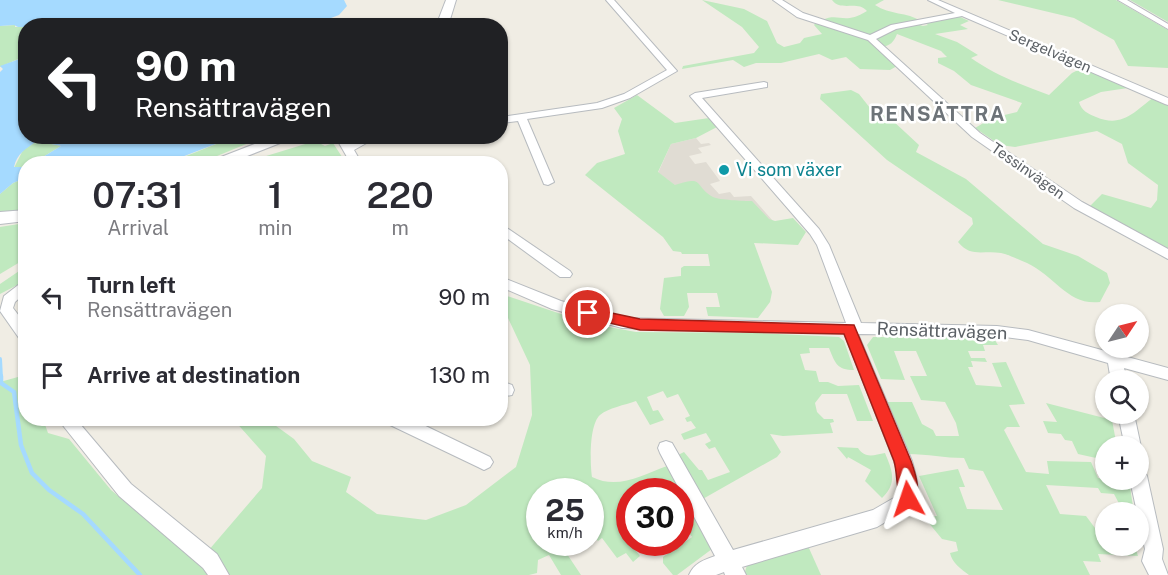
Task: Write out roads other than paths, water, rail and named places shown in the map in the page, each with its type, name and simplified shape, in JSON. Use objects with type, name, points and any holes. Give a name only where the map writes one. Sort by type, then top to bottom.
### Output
[{"type":"street","points":[[445,18],[452,0]]},
{"type":"street","points":[[508,119],[599,106],[627,96],[672,71],[610,0]]},
{"type":"street","name":"Tessinvägen","points":[[777,0],[800,15],[871,38],[976,135],[1078,205],[1168,255]]},
{"type":"street","name":"Sergelvägen","points":[[932,0],[1168,102]]},
{"type":"street","points":[[1122,0],[1168,27]]},
{"type":"street","points":[[871,38],[894,27],[960,14]]},
{"type":"street","points":[[699,575],[708,568],[732,568],[877,518],[908,499],[908,478],[903,461],[823,245],[815,232],[693,94],[764,85]]},
{"type":"street","points":[[522,118],[548,182]]},
{"type":"street","points":[[234,156],[268,144]]},
{"type":"street","points":[[345,144],[352,156]]},
{"type":"street","points":[[348,149],[358,144]]},
{"type":"street","points":[[0,218],[18,216]]},
{"type":"street","points":[[508,233],[565,274]]},
{"type":"street","name":"Rensättravägen","points":[[508,285],[557,304],[622,323],[997,331],[1028,334],[1095,353]]},
{"type":"street","points":[[18,292],[9,300],[6,309],[18,326]]},
{"type":"street","points":[[1114,358],[1117,370]]},
{"type":"street","name":"Rensättravägen","points":[[1114,358],[1168,374]]},
{"type":"street","points":[[68,426],[125,490],[210,561],[219,575]]},
{"type":"street","points":[[409,426],[484,462]]},
{"type":"street","points":[[666,448],[732,568]]},
{"type":"street","points":[[1141,490],[1154,549],[1152,561],[1160,575]]},
{"type":"water","points":[[0,0],[344,0],[347,6],[339,15],[331,18],[18,18],[18,27],[0,26]]},
{"type":"water","points":[[18,60],[18,144],[33,144],[18,156],[15,162],[14,167],[18,167],[18,181],[0,194],[0,72],[3,69],[0,66]]},
{"type":"water","points":[[51,144],[216,144],[184,156],[45,156],[61,146]]},
{"type":"waterway","points":[[0,359],[1,378]]},
{"type":"waterway","points":[[1,378],[1,383],[14,392],[18,422]]},
{"type":"waterway","points":[[18,426],[21,445],[32,473],[49,490],[83,514],[140,575]]},
{"type":"place","name":"Vi som växer","points":[[724,170]]},
{"type":"district","name":"RENSÄTTRA","points":[[938,114]]}]
